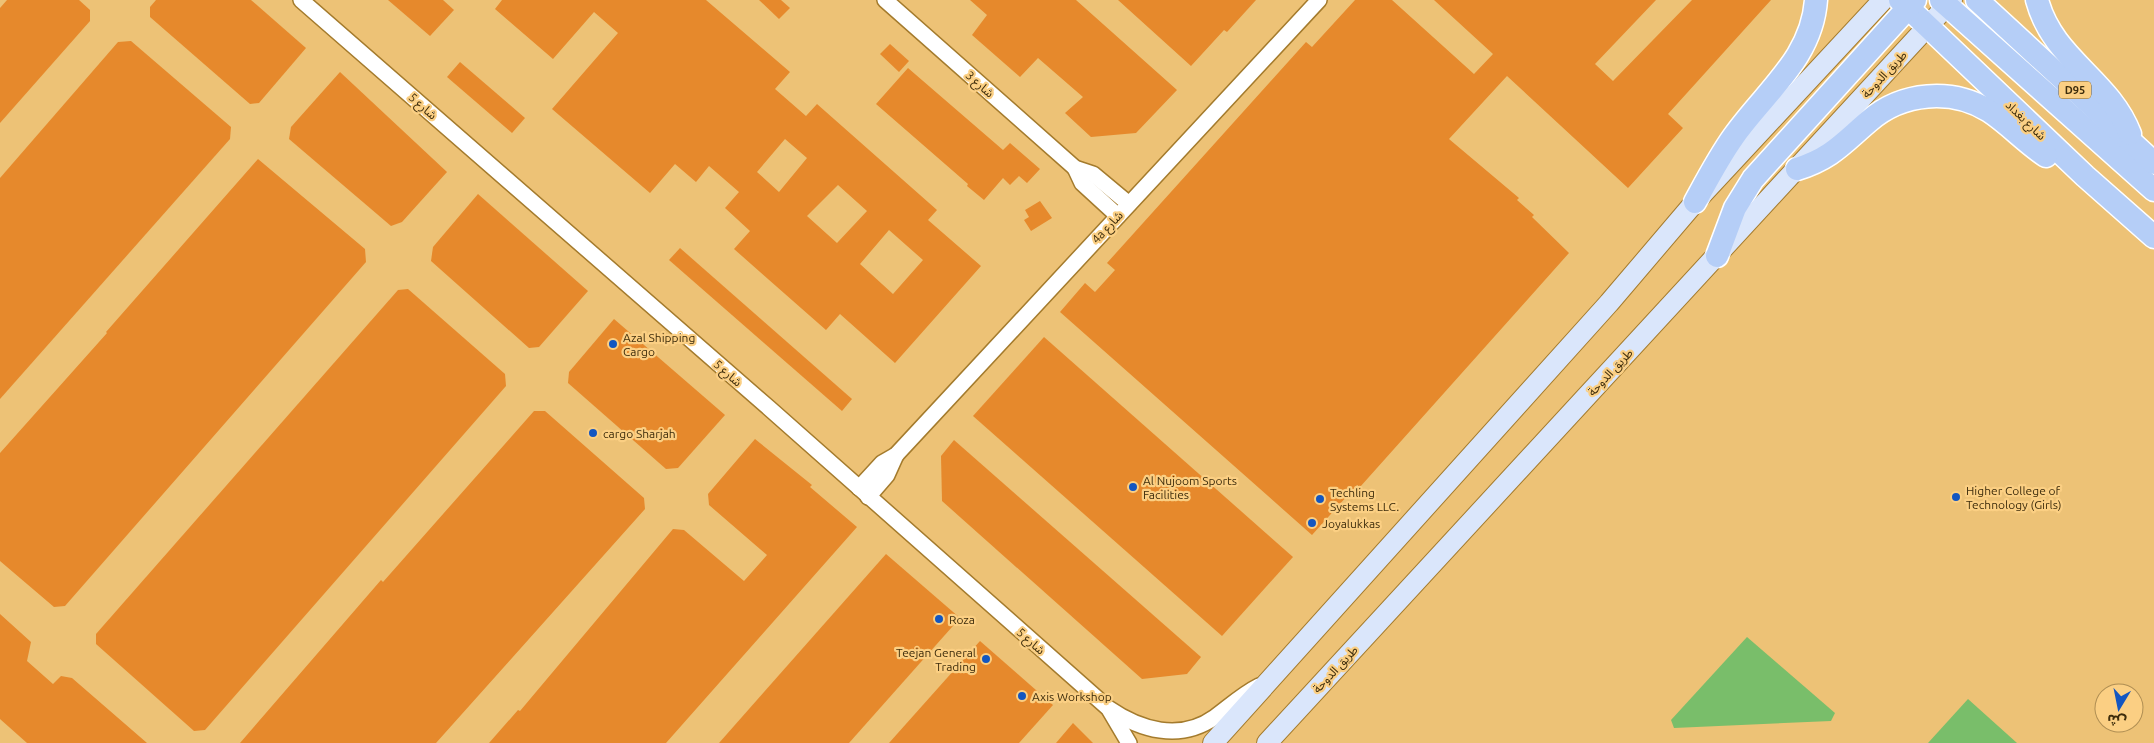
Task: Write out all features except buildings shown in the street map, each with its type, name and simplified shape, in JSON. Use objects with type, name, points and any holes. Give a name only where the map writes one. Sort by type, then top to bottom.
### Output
[{"type":"main road","points":[[1695,202],[1734,136],[1805,46],[1815,16],[1816,0]]},
{"type":"main road","points":[[1213,743],[1609,303],[1695,202],[1883,0]]},
{"type":"main road","name":"D95","points":[[1977,0],[2154,163]]},
{"type":"main road","points":[[2037,0],[2047,28],[2056,41],[2110,98],[2120,113],[2134,145]]},
{"type":"main road","points":[[1717,256],[1735,208],[1753,179],[1908,2]]},
{"type":"main road","name":"شارع بغداد","points":[[1908,2],[1928,26],[2085,176],[2154,237]]},
{"type":"main road","points":[[1947,2],[2154,190]]},
{"type":"main road","name":"طريق الدوحة","points":[[1267,743],[1717,256],[1928,26],[1947,2]]},
{"type":"main road","points":[[1797,168],[1821,160],[1832,153],[1887,108],[1918,98],[1942,96],[1967,101],[1990,112],[2043,154],[2085,176]]},
{"type":"street","name":"شارع 5","points":[[301,0],[1108,708],[1122,718],[1150,729],[1176,731],[1190,729],[1203,724],[1240,697],[1270,680]]},
{"type":"street","name":"شارع 3","points":[[885,0],[1075,168],[1093,174],[1130,204]]},
{"type":"street","name":"4a شارع","points":[[863,492],[887,475],[896,455],[1319,0]]},
{"type":"street","name":"شارع 3","points":[[1075,168],[1089,190],[1118,216]]},
{"type":"street","name":"شارع 5","points":[[1108,708],[1129,743]]},
{"type":"green space","points":[[1747,637],[1835,713],[1831,721],[1674,728],[1671,720]]},
{"type":"green space","points":[[1968,699],[2017,743],[1928,743]]},
{"type":"place","name":"Azal Shipping Cargo","points":[[613,344]]},
{"type":"place","name":"cargo Sharjah","points":[[593,433]]},
{"type":"place","name":"Al Nujoom Sports Facilities","points":[[1133,487]]},
{"type":"place","name":"Higher College of Technology (Girls)","points":[[1956,497]]},
{"type":"place","name":"Techling Systems LLC.","points":[[1320,499]]},
{"type":"place","name":"Joyalukkas","points":[[1312,523]]},
{"type":"place","name":"Roza","points":[[939,619]]},
{"type":"place","name":"Teejan General Trading","points":[[986,659]]},
{"type":"place","name":"Axis Workshop","points":[[1022,696]]}]
